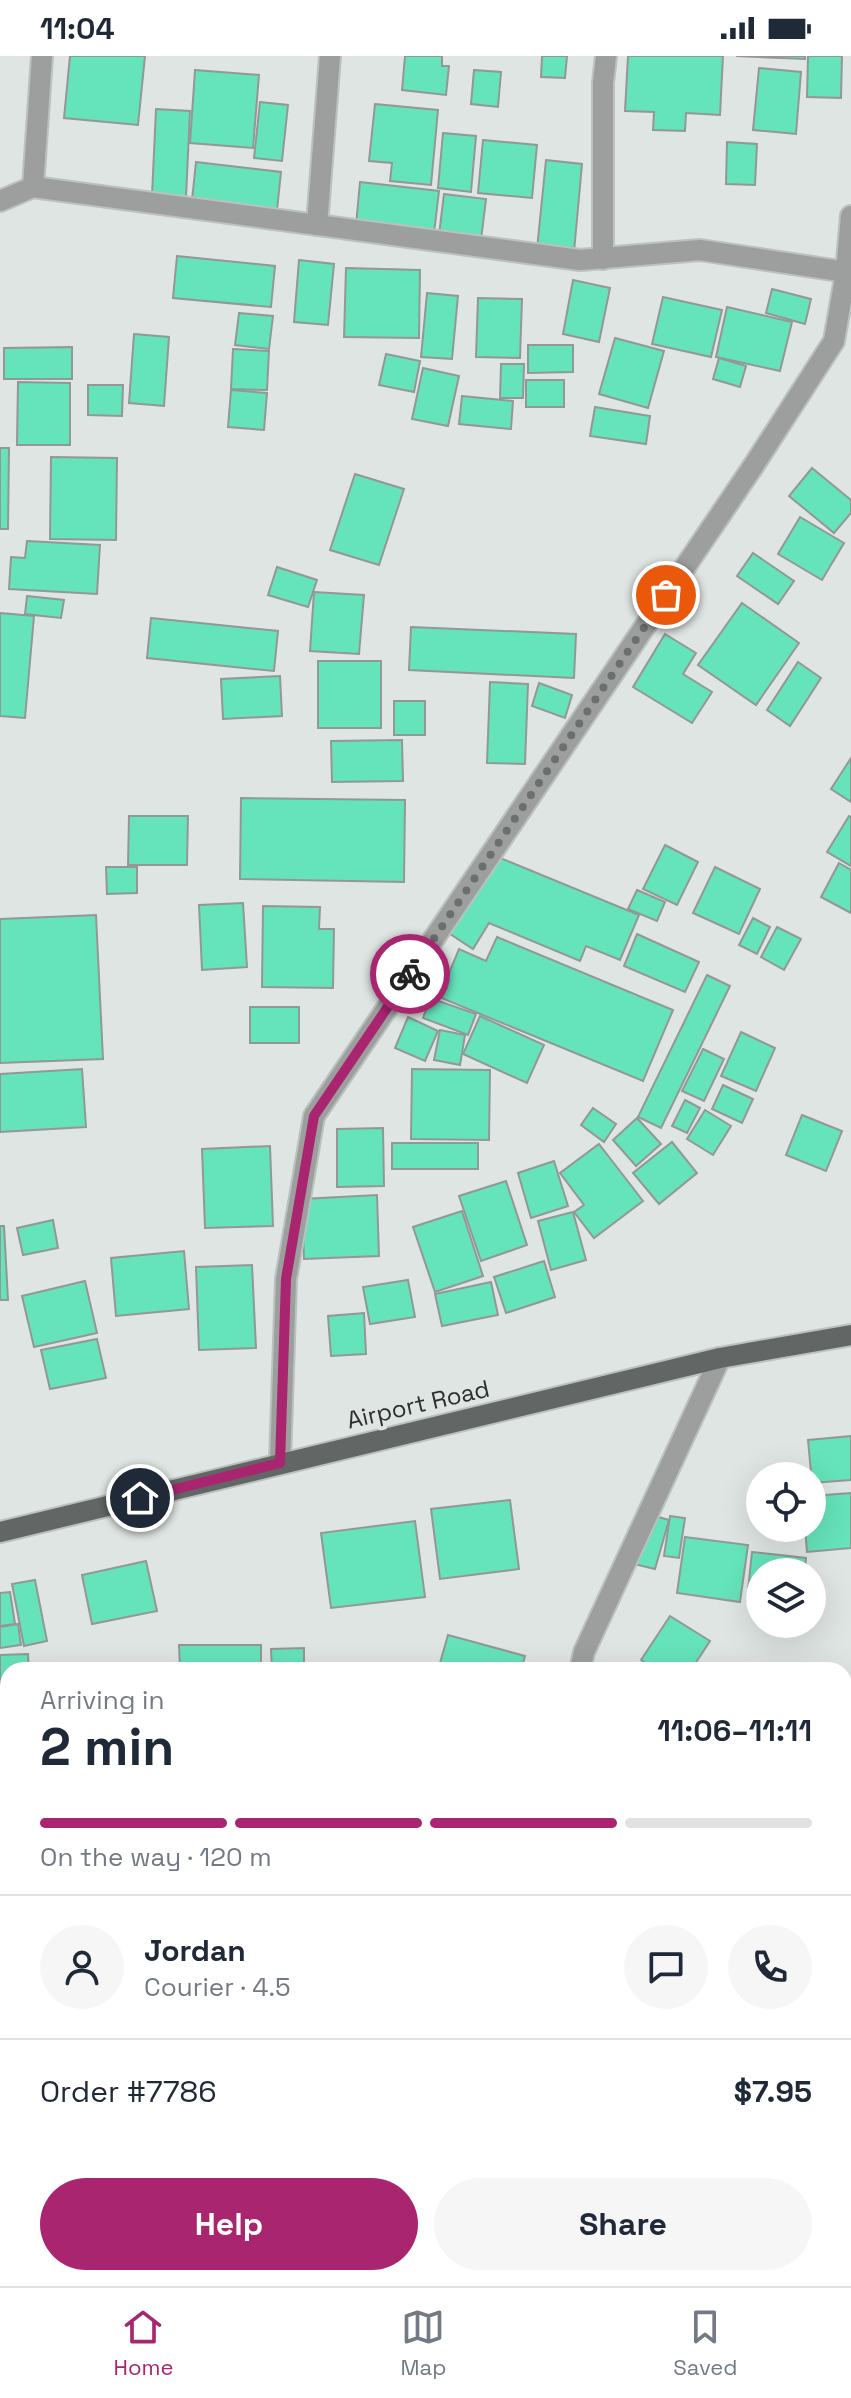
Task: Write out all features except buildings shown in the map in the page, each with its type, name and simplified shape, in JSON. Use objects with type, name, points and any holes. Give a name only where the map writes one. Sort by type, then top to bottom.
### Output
[{"type":"main road","name":"Airport Road","points":[[0,1532],[720,1358],[851,1335]]},
{"type":"street","points":[[33,187],[42,56]]},
{"type":"street","points":[[317,225],[330,56]]},
{"type":"street","points":[[603,259],[603,83],[606,56]]},
{"type":"street","points":[[0,201],[33,187],[580,260],[700,250],[846,272]]},
{"type":"street","points":[[280,1463],[286,1279],[314,1116],[754,465],[834,341],[846,272],[851,216]]},
{"type":"street","points":[[582,1662],[720,1358]]},
{"type":"way so far","points":[[410,974],[666,595]]},
{"type":"route","points":[[140,1498],[280,1463],[286,1279],[314,1116],[410,974]]}]
